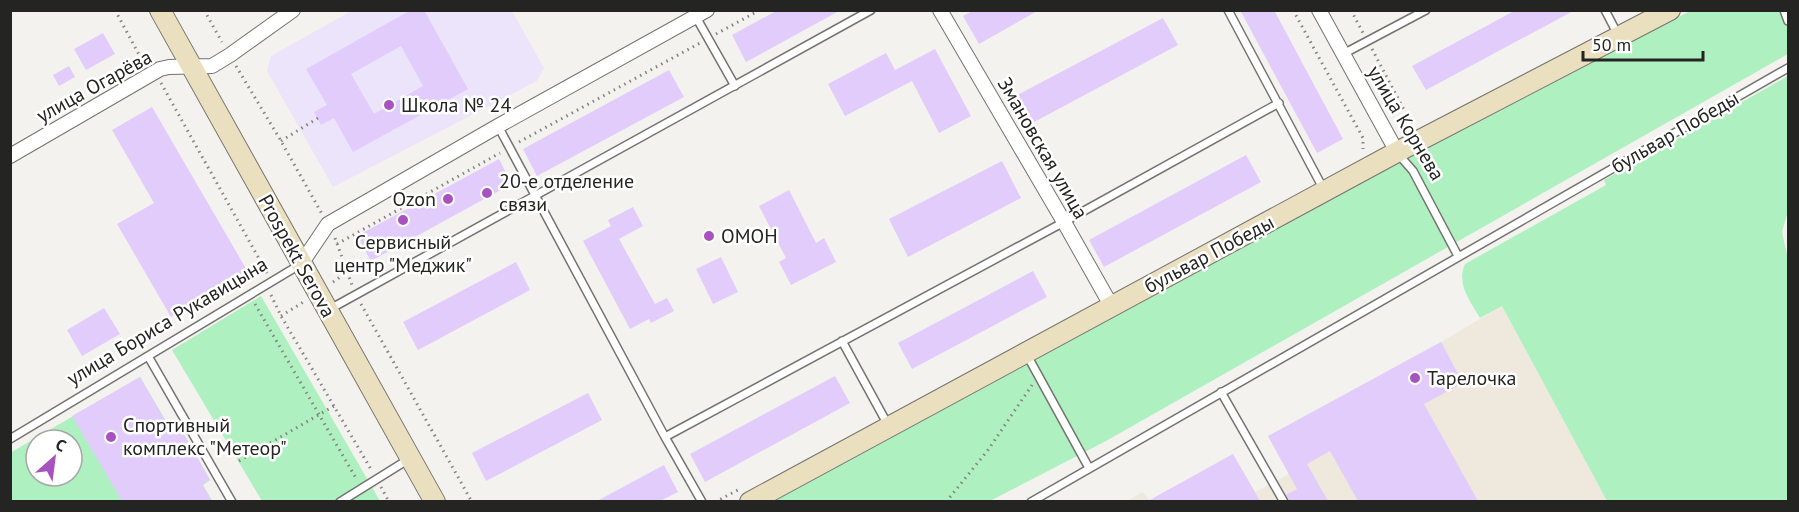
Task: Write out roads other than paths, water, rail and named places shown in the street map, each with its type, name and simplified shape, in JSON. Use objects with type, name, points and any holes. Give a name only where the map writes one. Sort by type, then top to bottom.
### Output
[{"type":"street","name":"Prospekt Serova","points":[[160,10],[435,501]]},
{"type":"street","name":"улица Огарёва","points":[[10,156],[154,72],[169,67],[212,66],[292,10]]},
{"type":"street","name":"Змановская улица","points":[[940,10],[1112,307]]},
{"type":"street","name":"улица Корнева","points":[[1319,10],[1397,152]]},
{"type":"street","name":"бульвар Победы","points":[[750,501],[1397,152],[1670,10]]},
{"type":"street","name":"улица Бориса Рукавицына","points":[[301,264],[328,225],[498,126],[701,14]]},
{"type":"lane","points":[[328,311],[872,10]]},
{"type":"lane","points":[[1228,10],[1325,192]]},
{"type":"lane","points":[[1343,54],[1426,10]]},
{"type":"lane","points":[[1605,10],[1619,37]]},
{"type":"lane","points":[[1784,10],[1788,21]]},
{"type":"lane","points":[[701,14],[709,38],[735,86]]},
{"type":"lane","name":"бульвар Победы","points":[[1031,501],[1788,68]]},
{"type":"lane","points":[[665,438],[1279,103]]},
{"type":"lane","points":[[498,126],[665,438],[702,501]]},
{"type":"lane","name":"улица Корнева","points":[[1397,152],[1413,171],[1458,256]]},
{"type":"lane","name":"улица Бориса Рукавицына","points":[[10,439],[301,264]]},
{"type":"lane","points":[[842,341],[889,427]]},
{"type":"lane","points":[[1026,354],[1089,468]]},
{"type":"lane","points":[[148,356],[232,501]]},
{"type":"lane","points":[[1221,392],[1284,501]]},
{"type":"lane","points":[[339,501],[411,457]]},
{"type":"place","name":"Школа № 24","points":[[389,105]]},
{"type":"place","name":"20-е отделение связи","points":[[487,193]]},
{"type":"place","name":"Ozon","points":[[448,199]]},
{"type":"place","name":"Сервисный центр \"Меджик\"","points":[[403,220]]},
{"type":"place","name":"ОМОН","points":[[709,236]]},
{"type":"place","name":"Тарелочка","points":[[1415,378]]},
{"type":"place","name":"Спортивный комплекс \"Метеор\"","points":[[111,437]]}]
